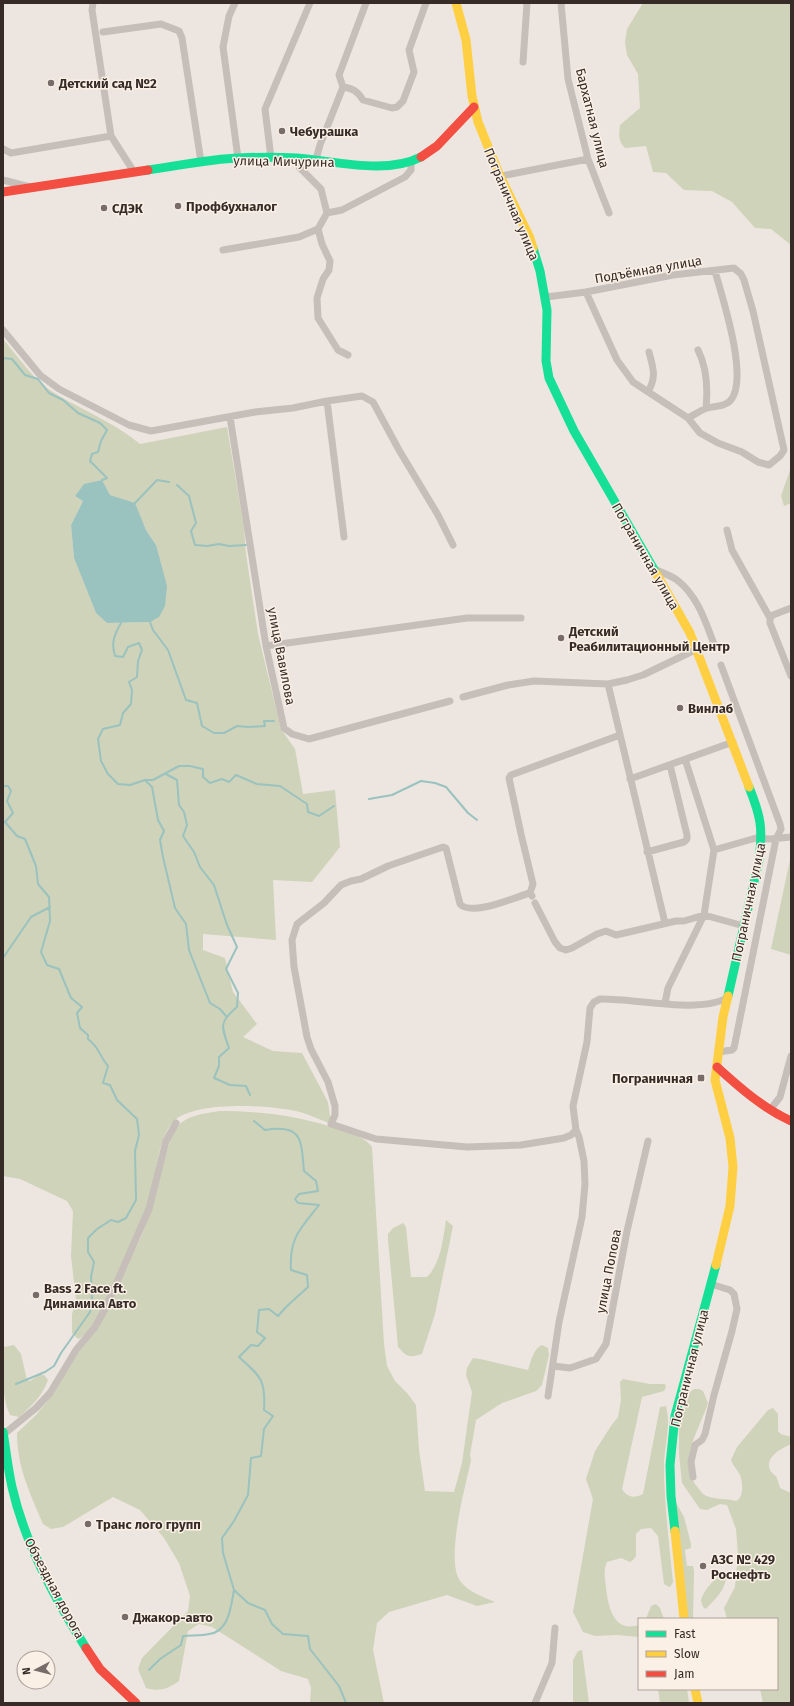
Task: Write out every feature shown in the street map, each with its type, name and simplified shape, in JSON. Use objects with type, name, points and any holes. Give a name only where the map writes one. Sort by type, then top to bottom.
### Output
[{"type":"main road","name":"Пограничная улица","points":[[456,3],[468,47],[474,107],[487,146],[530,238],[540,271],[546,297],[548,325],[546,360],[549,378],[574,431],[680,615],[697,649],[733,742],[758,810],[761,823],[762,838],[759,860],[727,998],[715,1080],[730,1138],[732,1184],[726,1227],[678,1403],[671,1450],[671,1496],[684,1618]]},
{"type":"main road","name":"улица Мичурина","points":[[3,192],[201,162],[238,158],[296,158],[396,165],[411,162],[427,154],[437,146],[474,107]]},
{"type":"main road","points":[[717,1067],[758,1103],[791,1121]]},
{"type":"main road","name":"Объездная дорога","points":[[3,1432],[12,1487],[31,1546],[70,1622],[100,1669],[136,1703]]},
{"type":"main road","points":[[695,1690],[698,1703]]},
{"type":"street","points":[[93,3],[92,10],[111,136],[134,172]]},
{"type":"street","points":[[235,3],[229,16],[223,47],[238,158]]},
{"type":"street","points":[[271,158],[265,109],[310,3]]},
{"type":"street","points":[[316,159],[343,87],[339,75],[366,3]]},
{"type":"street","points":[[343,87],[350,88],[358,93],[363,100],[392,108],[398,107],[403,101],[414,72],[409,50],[426,3]]},
{"type":"street","points":[[523,62],[526,3]]},
{"type":"street","name":"Бархатная улица","points":[[561,3],[568,79],[588,159],[609,213]]},
{"type":"street","points":[[103,32],[161,24],[179,31],[182,38],[201,162]]},
{"type":"street","points":[[3,149],[11,153],[111,136]]},
{"type":"street","points":[[223,250],[300,238],[318,229],[326,213],[321,189],[299,167],[296,158]]},
{"type":"street","points":[[501,176],[588,159]]},
{"type":"street","points":[[326,213],[342,210],[404,177],[411,170],[411,162]]},
{"type":"street","points":[[3,180],[31,187]]},
{"type":"street","points":[[318,229],[322,244],[330,261],[329,270],[323,279],[317,298],[318,318],[338,350],[348,355]]},
{"type":"street","name":"Подъёмная улица","points":[[546,297],[586,292],[673,275],[715,270],[734,268],[741,274],[753,310],[765,368],[774,400],[778,426],[784,445],[784,450],[780,456],[769,464],[758,462],[742,452],[718,443],[700,433],[688,418],[706,408],[722,405],[729,401],[736,389],[738,380],[732,338],[715,270]]},
{"type":"street","points":[[586,292],[624,372],[633,382],[688,418]]},
{"type":"street","points":[[3,330],[40,375],[60,389],[129,425],[151,431],[255,412],[293,408],[362,396],[373,402],[399,450],[438,515],[453,545]]},
{"type":"street","points":[[698,350],[703,359],[708,389],[706,408]]},
{"type":"street","points":[[648,392],[654,383],[655,376],[649,352]]},
{"type":"street","points":[[327,401],[344,537]]},
{"type":"street","name":"улица Вавилова","points":[[230,417],[266,646],[284,728],[292,734],[309,739],[450,700]]},
{"type":"street","points":[[727,530],[732,550],[770,621],[791,676]]},
{"type":"street","points":[[652,568],[676,580],[689,591],[697,604],[715,647]]},
{"type":"street","points":[[770,621],[773,615],[791,608]]},
{"type":"street","points":[[266,646],[468,618],[521,618]]},
{"type":"street","points":[[463,697],[508,685],[534,681],[608,684],[643,675],[697,649]]},
{"type":"street","points":[[718,1052],[732,1050],[734,1048],[776,839],[781,829],[721,665]]},
{"type":"street","points":[[608,684],[665,923]]},
{"type":"street","points":[[620,735],[536,765],[511,775],[509,778],[533,884],[532,898],[555,942],[560,948],[566,950],[606,931],[616,935],[665,923],[684,921],[704,915],[744,926]]},
{"type":"street","points":[[630,780],[733,742]]},
{"type":"street","points":[[665,1003],[668,988],[704,915],[714,850],[685,760]]},
{"type":"street","points":[[647,852],[684,842],[687,839],[680,800],[670,765]]},
{"type":"street","points":[[714,850],[750,840],[791,837]]},
{"type":"street","points":[[532,898],[486,907],[463,907],[460,904],[446,848],[443,847],[388,866],[361,879],[351,881],[341,886],[324,903],[297,924],[292,940],[294,967],[305,1029],[311,1049],[333,1095],[335,1115],[331,1124],[376,1139],[486,1148],[521,1145],[564,1138],[571,1135],[576,1130]]},
{"type":"street","points":[[548,1396],[559,1322],[582,1217],[585,1184],[584,1161],[576,1130],[573,1106],[587,1042],[590,1008],[594,1002],[607,998],[704,1005],[719,1002],[727,998]]},
{"type":"street","points":[[770,1110],[780,1097],[791,1056]]},
{"type":"street","points":[[4,1434],[36,1408],[50,1393],[76,1350],[95,1327],[106,1307],[149,1209],[166,1141],[176,1123]]},
{"type":"street","name":"улица Попова","points":[[553,1366],[570,1368],[596,1360],[606,1344],[627,1231],[648,1141]]},
{"type":"street","points":[[693,1477],[691,1462],[695,1445],[702,1440],[705,1434],[737,1309],[734,1294],[730,1290],[711,1284]]},
{"type":"street","points":[[535,1703],[552,1663],[555,1628]]},
{"type":"green space","points":[[643,3],[791,3],[791,245],[771,229],[755,228],[732,202],[712,191],[684,190],[666,173],[653,172],[646,146],[625,148],[621,143],[619,135],[620,125],[640,108],[638,74],[627,55],[625,42],[627,29]]},
{"type":"green space","points":[[3,339],[27,369],[48,389],[120,430],[140,444],[227,427],[244,528],[246,554],[258,634],[281,729],[295,749],[303,794],[335,790],[340,847],[312,882],[273,880],[276,940],[203,934],[203,950],[225,958],[233,992],[257,1024],[243,1037],[273,1051],[302,1053],[328,1102],[331,1124],[300,1112],[253,1106],[215,1107],[197,1110],[183,1115],[173,1122],[167,1130],[163,1140],[157,1162],[151,1196],[134,1240],[100,1313],[87,1332],[78,1339],[72,1333],[72,1314],[76,1300],[71,1256],[73,1211],[67,1201],[20,1179],[3,1176]],"holes":[[[102,480],[110,495],[135,504],[146,530],[156,545],[150,622],[107,623],[96,613],[74,558],[71,525],[83,501],[75,496],[84,485]]]},
{"type":"green space","points":[[791,467],[791,503],[784,506],[781,496]]},
{"type":"green space","points":[[791,855],[791,955],[771,949]]},
{"type":"green space","points":[[219,1111],[267,1113],[298,1118],[328,1126],[359,1137],[372,1147],[384,1344],[387,1366],[395,1381],[416,1405],[419,1450],[425,1491],[454,1492],[462,1463],[472,1392],[466,1375],[467,1368],[473,1358],[528,1370],[536,1349],[542,1345],[548,1348],[549,1355],[542,1385],[536,1391],[502,1403],[476,1420],[470,1455],[471,1460],[461,1504],[455,1541],[456,1572],[464,1586],[495,1602],[477,1606],[447,1595],[389,1612],[377,1623],[373,1650],[384,1703],[310,1703],[311,1688],[308,1679],[281,1671],[212,1627],[199,1624],[188,1631],[179,1681],[163,1689],[155,1690],[146,1688],[138,1669],[142,1658],[188,1611],[190,1596],[179,1563],[164,1538],[140,1510],[113,1497],[63,1527],[51,1529],[43,1524],[25,1480],[19,1457],[17,1433],[36,1415],[54,1393],[70,1364],[97,1328],[141,1237],[149,1216],[171,1137],[175,1130],[185,1120],[197,1115]]},
{"type":"green space","points":[[446,1220],[453,1226],[435,1314],[422,1354],[408,1356],[398,1347],[388,1234],[393,1228],[403,1223],[406,1227],[411,1277],[427,1277],[432,1271],[438,1258]]},
{"type":"green space","points":[[14,1345],[21,1354],[27,1380],[30,1381],[39,1375],[44,1375],[48,1380],[43,1391],[36,1400],[19,1417],[10,1415],[5,1400],[3,1384],[4,1347]]},
{"type":"green space","points":[[623,1379],[650,1384],[665,1384],[666,1387],[664,1391],[642,1397],[622,1489],[626,1494],[634,1497],[643,1494],[660,1407],[666,1406],[668,1427],[664,1478],[673,1582],[669,1587],[664,1584],[658,1536],[651,1528],[641,1529],[636,1534],[636,1556],[633,1560],[630,1562],[621,1558],[607,1562],[605,1571],[605,1581],[610,1609],[618,1622],[623,1625],[638,1625],[638,1637],[617,1635],[595,1636],[583,1632],[573,1612],[593,1499],[586,1479],[595,1451],[618,1417],[621,1400],[620,1382]]},
{"type":"green space","points":[[694,1389],[703,1391],[708,1403],[692,1444],[689,1464],[690,1474],[695,1484],[703,1494],[707,1496],[736,1501],[739,1499],[742,1493],[742,1482],[740,1475],[731,1460],[737,1447],[768,1410],[773,1408],[778,1414],[778,1431],[781,1434],[791,1437],[791,1444],[774,1454],[769,1462],[769,1467],[771,1472],[776,1476],[780,1488],[791,1493],[791,1703],[763,1703],[760,1690],[778,1690],[778,1618],[727,1618],[724,1608],[735,1587],[738,1555],[736,1529],[727,1505],[720,1504],[707,1510],[700,1509],[682,1483],[679,1454],[679,1427],[690,1392]]},
{"type":"green space","points":[[673,1497],[684,1517],[691,1544],[691,1548],[685,1550],[687,1566],[693,1566],[694,1571],[693,1618],[687,1618]]},
{"type":"green space","points":[[726,1574],[725,1584],[717,1597],[706,1609],[703,1607],[701,1601],[704,1593],[710,1584],[722,1575]]},
{"type":"green space","points":[[656,1604],[660,1608],[664,1618],[646,1618],[651,1606]]},
{"type":"green space","points":[[582,1650],[589,1703],[573,1703],[573,1660],[578,1651]]},
{"type":"green space","points":[[658,1690],[687,1690],[689,1703],[660,1703]]},
{"type":"water","points":[[102,480],[110,495],[135,503],[146,530],[156,545],[167,586],[165,606],[159,617],[150,622],[107,623],[96,613],[74,558],[71,525],[83,501],[75,496],[84,484]]},
{"type":"waterway","points":[[3,358],[12,359],[25,375],[38,379],[49,393],[63,400],[78,413],[100,423],[107,430],[101,441],[98,452],[92,454],[90,461],[107,478],[102,480]]},
{"type":"waterway","points":[[135,503],[157,480],[169,482]]},
{"type":"waterway","points":[[177,485],[189,496],[196,523],[191,531],[195,545],[246,545]]},
{"type":"waterway","points":[[150,622],[153,630],[168,650],[186,700],[197,703],[202,726],[214,733],[224,733],[237,726],[265,726],[264,721],[274,721]]},
{"type":"waterway","points":[[121,623],[114,639],[113,647],[115,656],[123,657],[128,647],[139,643],[142,650],[138,661],[137,677],[129,682],[132,690],[131,704],[123,713],[120,725],[103,729],[98,739],[101,761],[108,774],[118,784],[130,785],[145,780],[153,780],[179,766],[190,766],[203,769],[203,777],[210,783],[222,779],[229,782],[236,775],[257,784],[280,786],[307,804],[308,812],[319,816],[334,806]]},
{"type":"waterway","points":[[166,774],[177,780],[179,805],[184,812],[187,825],[183,836],[194,852],[200,867],[214,885],[227,925],[237,947],[226,969],[238,993],[237,1007],[224,1021],[223,1029],[229,1048],[219,1057],[219,1066],[214,1078],[230,1085],[246,1086],[250,1095]]},
{"type":"waterway","points":[[145,780],[152,787],[158,820],[164,831],[160,840],[163,857],[175,908],[186,924],[189,950],[210,1003],[220,1009],[226,1016]]},
{"type":"waterway","points":[[369,799],[392,795],[421,781],[435,783],[446,787],[468,813],[477,820]]},
{"type":"waterway","points":[[3,786],[8,786],[11,791],[7,801],[13,813],[5,822],[17,836],[25,839],[36,866],[38,884],[49,897],[50,921],[41,952],[47,965],[59,969],[71,998],[82,1007],[77,1013],[80,1028],[88,1035],[88,1039],[95,1046],[102,1059],[108,1066],[103,1083],[110,1085],[117,1100],[137,1119],[139,1135],[135,1151],[136,1200],[126,1218],[118,1222],[111,1220],[97,1229],[88,1238],[88,1252],[94,1262],[91,1277],[92,1301],[90,1312],[61,1353],[54,1366],[45,1372],[16,1384]]},
{"type":"waterway","points":[[3,958],[31,917],[50,907]]},
{"type":"waterway","points":[[254,1121],[265,1130],[287,1130],[293,1132],[298,1137],[302,1151],[304,1171],[316,1181],[318,1191],[299,1194],[295,1199],[298,1203],[319,1205],[297,1234],[292,1250],[291,1270],[307,1275],[308,1287],[278,1316],[269,1309],[259,1310],[257,1332],[265,1338],[258,1346],[251,1345],[239,1357],[257,1374],[260,1379],[264,1391],[264,1410],[273,1416],[264,1429],[261,1456],[251,1458],[248,1495],[234,1521],[222,1538],[223,1553],[234,1590],[248,1603],[265,1610],[272,1624],[283,1634],[308,1636],[310,1649],[339,1686],[346,1703]]},
{"type":"waterway","points":[[149,1670],[160,1659],[181,1645],[183,1636],[206,1635],[221,1629],[228,1617],[234,1590]]},
{"type":"traffic: fast","points":[[148,170],[204,161],[239,158],[297,158],[344,164],[376,166],[392,165],[421,157]]},
{"type":"traffic: fast","points":[[533,248],[540,271],[547,310],[546,361],[549,378],[574,431],[656,573]]},
{"type":"traffic: fast","points":[[728,996],[759,860],[761,839],[760,823],[749,787]]},
{"type":"traffic: fast","points":[[675,1531],[671,1496],[670,1465],[675,1416],[716,1265]]},
{"type":"traffic: fast","points":[[3,1432],[12,1487],[33,1550],[52,1591],[86,1648]]},
{"type":"traffic: slow","points":[[456,3],[466,40],[472,96],[478,122],[500,176],[530,238],[533,248]]},
{"type":"traffic: slow","points":[[656,573],[690,633],[749,787]]},
{"type":"traffic: slow","points":[[716,1265],[730,1206],[733,1167],[730,1138],[715,1080],[723,1017],[728,996]]},
{"type":"traffic: slow","points":[[675,1531],[684,1618]]},
{"type":"traffic: slow","points":[[695,1690],[698,1703]]},
{"type":"traffic: jam","points":[[421,157],[437,146],[474,107]]},
{"type":"traffic: jam","points":[[3,192],[148,170]]},
{"type":"traffic: jam","points":[[717,1067],[761,1104],[791,1121]]},
{"type":"traffic: jam","points":[[86,1648],[100,1669],[136,1703]]},
{"type":"place","name":"Детский сад №2","points":[[51,83]]},
{"type":"place","name":"Чебурашка","points":[[282,131]]},
{"type":"place","name":"Профбухналог","points":[[178,206]]},
{"type":"place","name":"СДЭК","points":[[104,208]]},
{"type":"place","name":"Детский Реабилитационный Центр","points":[[561,638]]},
{"type":"place","name":"Винлаб","points":[[680,708]]},
{"type":"place","name":"Пограничная","points":[[701,1078]]},
{"type":"place","name":"Bass 2 Face ft. Динамика Авто","points":[[36,1295]]},
{"type":"place","name":"Транс лого групп","points":[[88,1524]]},
{"type":"place","name":"АЗС № 429 Роснефть","points":[[703,1566]]},
{"type":"place","name":"Джакор-авто","points":[[125,1617]]}]
